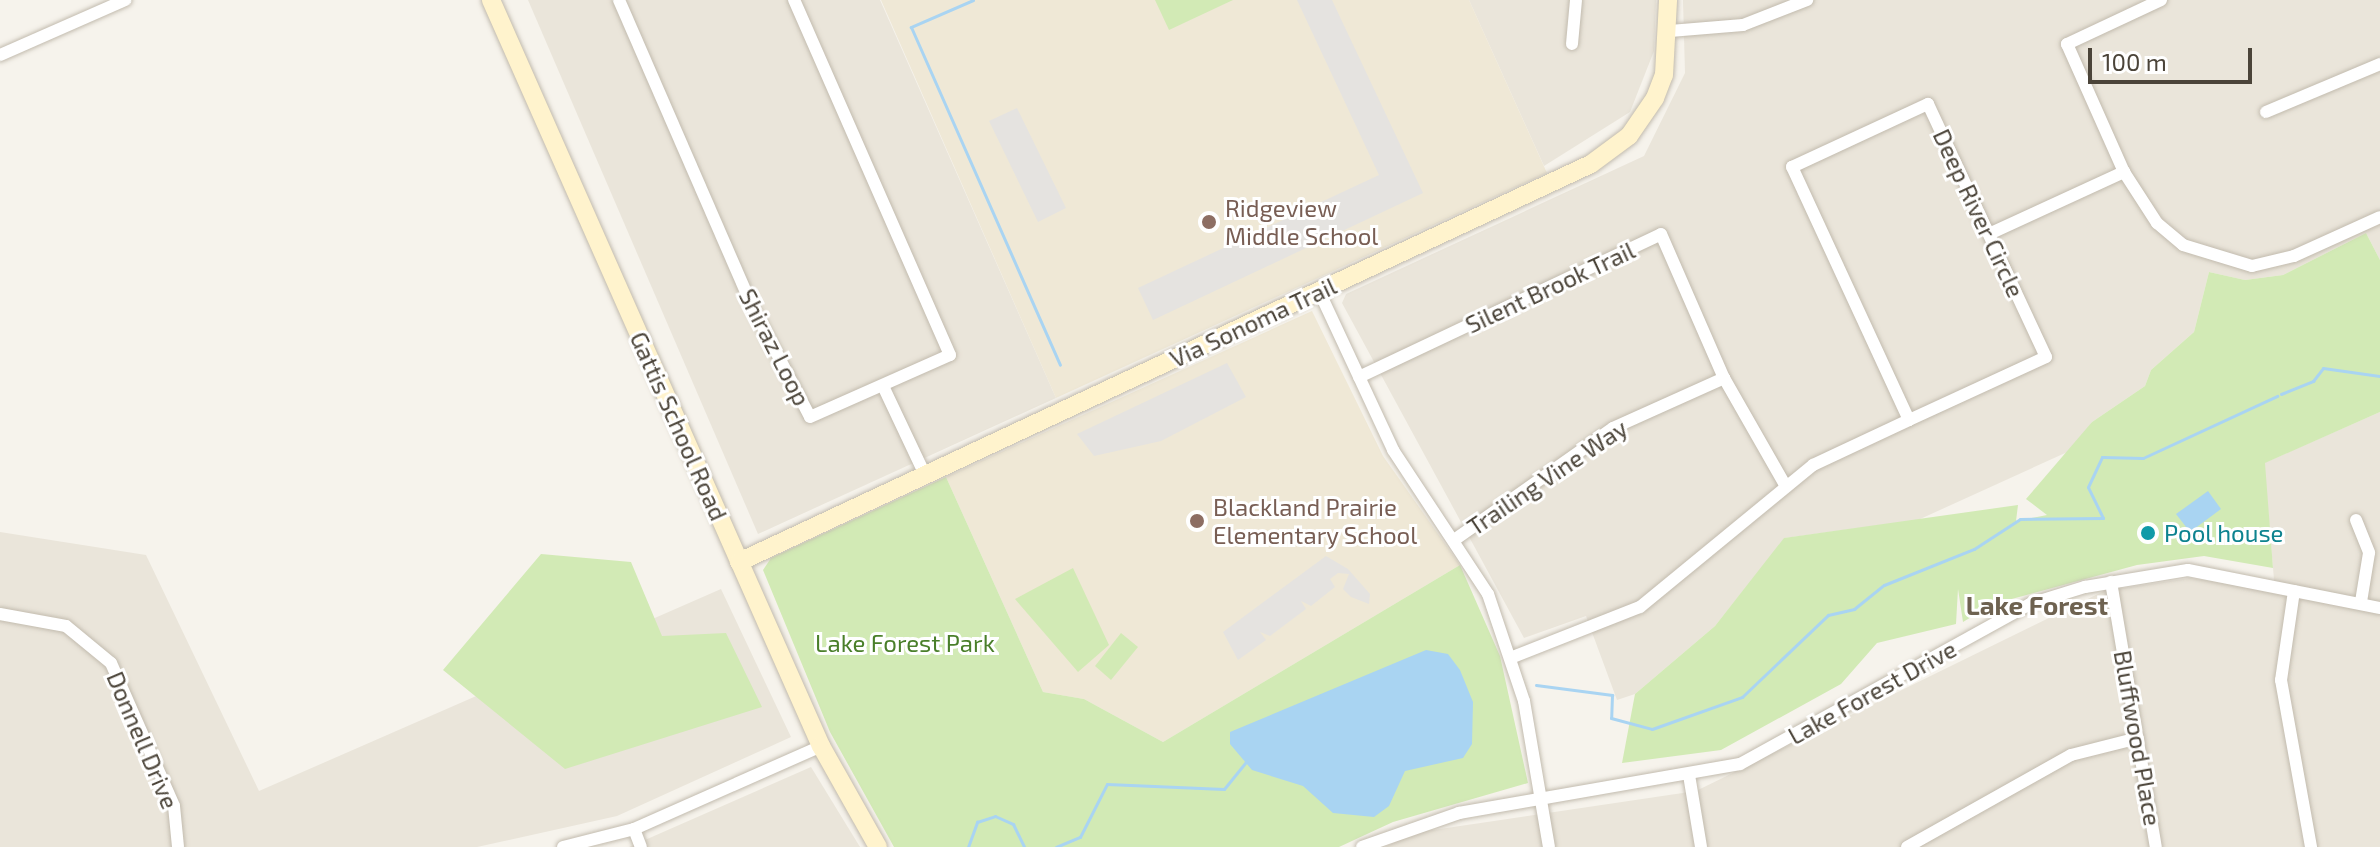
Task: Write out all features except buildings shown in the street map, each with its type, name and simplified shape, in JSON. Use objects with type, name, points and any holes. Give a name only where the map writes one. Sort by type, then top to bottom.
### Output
[{"type":"street","points":[[0,55],[125,0]]},
{"type":"street","name":"Gattis School Road","points":[[491,0],[821,746],[878,847]]},
{"type":"street","name":"Shiraz Loop","points":[[619,0],[751,304],[810,417],[950,355],[794,0]]},
{"type":"street","points":[[1572,44],[1576,0]]},
{"type":"street","name":"Via Sonoma Trail","points":[[739,562],[1606,155],[1655,98],[1670,31],[1668,0]]},
{"type":"street","points":[[1670,31],[1743,25],[1785,4],[1807,0]]},
{"type":"street","points":[[2161,0],[2067,44],[2124,172],[2170,236],[2237,264],[2294,256],[2380,217]]},
{"type":"street","points":[[2266,112],[2380,64]]},
{"type":"street","name":"Deep River Circle","points":[[1513,657],[1640,607],[1785,485],[1909,420],[2046,357],[1928,104],[1792,167],[1909,420]]},
{"type":"street","points":[[1989,234],[2124,172]]},
{"type":"street","name":"Silent Brook Trail","points":[[1359,377],[1661,234],[1724,378],[1785,485]]},
{"type":"street","points":[[1319,291],[1393,450],[1457,538],[1513,657],[1549,847]]},
{"type":"street","name":"Trailing Vine Way","points":[[1457,538],[1613,428],[1724,378]]},
{"type":"street","points":[[883,386],[925,475]]},
{"type":"street","points":[[2356,520],[2369,553],[2361,602]]},
{"type":"street","name":"Lake Forest Drive","points":[[1362,847],[1407,826],[1689,775],[1759,755],[2030,604],[2111,582],[2188,570],[2380,608]]},
{"type":"street","name":"Bluffwood Place","points":[[2111,582],[2156,847]]},
{"type":"street","points":[[2294,591],[2281,680],[2311,847]]},
{"type":"street","name":"Donnell Drive","points":[[0,614],[75,630],[111,663],[174,806],[178,847]]},
{"type":"street","points":[[1907,847],[2071,755],[2138,738]]},
{"type":"street","points":[[563,847],[634,829],[821,746]]},
{"type":"street","points":[[1689,775],[1701,847]]},
{"type":"street","points":[[634,829],[641,847]]},
{"type":"shaded area","points":[[528,0],[880,0],[1056,398],[758,534]]},
{"type":"shaded area","name":"Ridgeview Middle School","points":[[881,0],[1469,0],[1547,173],[1056,398]]},
{"type":"shaded area","points":[[1297,0],[1332,0],[1423,193],[1153,320],[1138,288],[1379,175]]},
{"type":"shaded area","points":[[1469,0],[1656,0],[1654,51],[1630,112],[1544,166]]},
{"type":"shaded area","points":[[1683,0],[2380,0],[2380,260],[2366,233],[2283,275],[2245,280],[2209,272],[2194,332],[2151,370],[2145,386],[2092,422],[2074,449],[1918,520],[1785,538],[1715,626],[1635,694],[1617,700],[1586,616],[1524,638],[1342,303],[1346,294],[1644,156],[1685,73]]},
{"type":"shaded area","points":[[1017,108],[1066,208],[1038,222],[989,121]]},
{"type":"shaded area","name":"Blackland Prairie Elementary School","points":[[1312,311],[1383,456],[1460,565],[1163,742],[1084,699],[1043,692],[946,477]]},
{"type":"shaded area","points":[[1227,363],[1246,397],[1161,441],[1094,456],[1077,434]]},
{"type":"shaded area","points":[[2380,412],[2380,847],[1385,847],[1413,833],[1696,791],[2104,591],[2190,578],[2275,591],[2264,463]]},
{"type":"shaded area","points":[[0,532],[146,555],[259,791],[721,589],[791,737],[617,816],[477,847],[0,847]]},
{"type":"shaded area","points":[[1326,556],[1348,569],[1370,594],[1369,604],[1351,597],[1343,589],[1349,574],[1338,573],[1330,579],[1335,587],[1311,606],[1301,601],[1306,609],[1270,636],[1260,632],[1266,640],[1238,660],[1223,632]]},
{"type":"shaded area","points":[[811,767],[860,847],[629,847]]},
{"type":"green space","points":[[1155,0],[1233,0],[1169,30]]},
{"type":"green space","points":[[2366,233],[2380,260],[2380,412],[2265,463],[2273,568],[2204,556],[2137,565],[1993,604],[1963,622],[1958,589],[1956,624],[1877,643],[1841,684],[1721,750],[1622,763],[1635,694],[1715,626],[1784,538],[2018,505],[2016,521],[2047,515],[2026,499],[2092,422],[2145,386],[2151,370],[2194,332],[2209,272],[2245,280],[2283,275]]},
{"type":"green space","name":"Lake Forest Park","points":[[946,477],[1043,692],[1084,699],[1163,742],[1460,565],[1500,656],[1528,783],[1393,822],[1339,847],[894,847],[830,732],[763,570],[771,558]]},
{"type":"green space","points":[[541,554],[631,562],[662,636],[726,633],[762,707],[565,769],[443,670]]},
{"type":"green space","points":[[1073,568],[1109,645],[1078,672],[1015,599]]},
{"type":"green space","points":[[1121,633],[1138,647],[1111,680],[1095,666]]},
{"type":"water","points":[[2208,491],[2221,509],[2190,532],[2176,514]]},
{"type":"water","points":[[1426,650],[1448,654],[1460,670],[1473,702],[1472,744],[1463,758],[1405,771],[1389,806],[1374,817],[1333,813],[1303,786],[1252,770],[1230,744],[1230,732]]},
{"type":"waterway","points":[[973,0],[911,27],[1060,365]]},
{"type":"waterway","points":[[2281,394],[2313,381],[2323,368],[2380,376]]},
{"type":"waterway","points":[[1536,685],[1612,695],[1611,718],[1652,729],[1742,697],[1828,615],[1854,609],[1884,585],[1974,549],[2020,519],[2103,518],[2088,487],[2102,457],[2143,458],[2277,396]]},
{"type":"waterway","points":[[1056,847],[1080,837],[1107,784],[1224,789],[1246,762]]},
{"type":"waterway","points":[[968,847],[977,822],[995,816],[1013,824],[1024,847]]},
{"type":"place","name":"Ridgeview Middle School","points":[[1209,222]]},
{"type":"place","name":"Blackland Prairie Elementary School","points":[[1197,521]]},
{"type":"place","name":"Pool house","points":[[2148,533]]},
{"type":"district","name":"Lake Forest","points":[[2037,605]]}]
